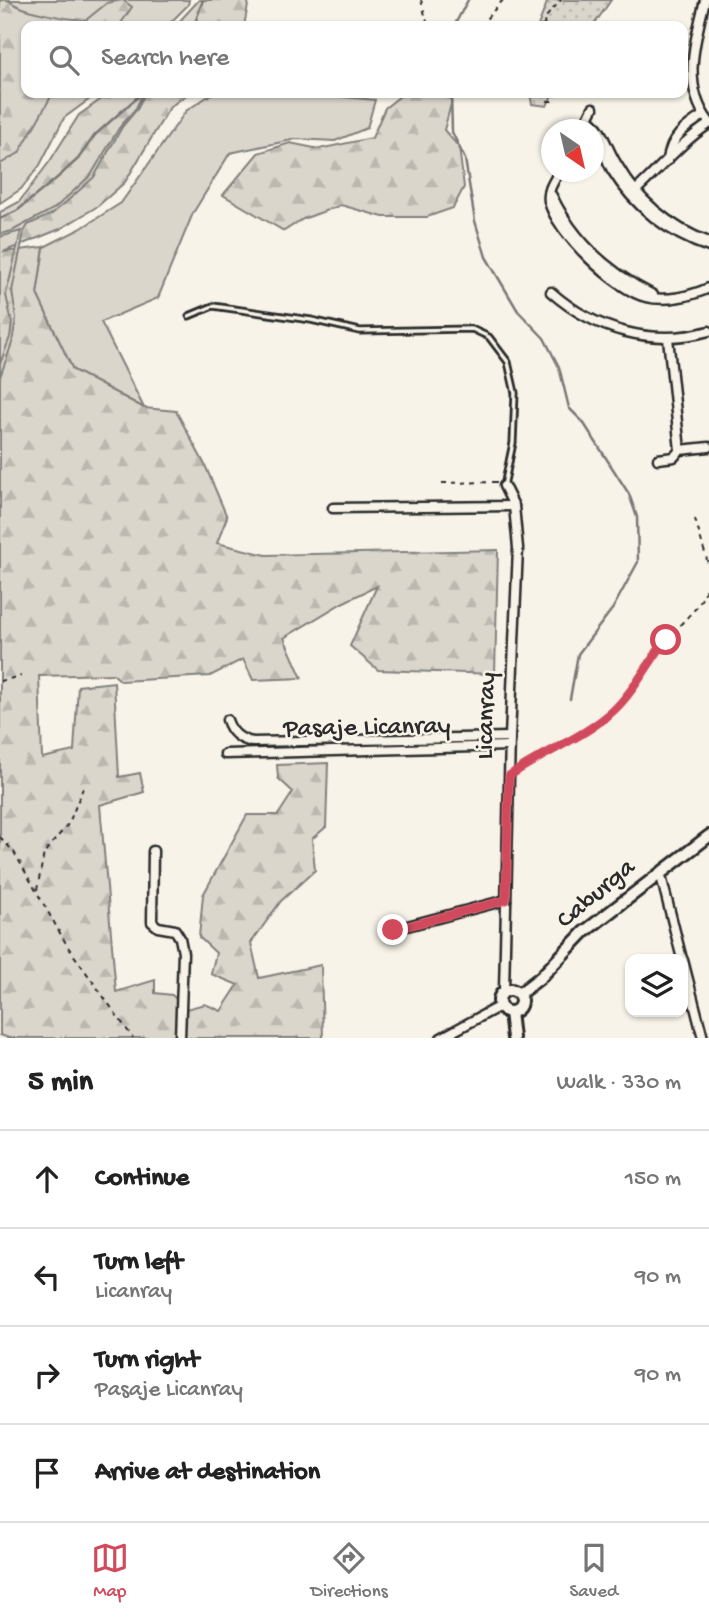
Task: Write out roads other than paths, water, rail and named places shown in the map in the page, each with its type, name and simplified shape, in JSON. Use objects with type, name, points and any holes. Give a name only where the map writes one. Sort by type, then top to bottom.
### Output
[{"type":"street","points":[[633,193],[668,160],[669,150],[681,132],[707,120],[695,95],[691,74],[705,0]]},
{"type":"street","points":[[593,108],[587,118],[598,126],[633,193],[674,225],[709,242]]},
{"type":"street","points":[[604,153],[613,171],[663,224],[709,247]]},
{"type":"street","points":[[554,182],[549,201],[566,232],[582,251],[613,279],[642,296],[658,298],[682,297],[709,288]]},
{"type":"street","points":[[551,292],[572,309],[613,329],[640,336],[668,338],[709,331]]},
{"type":"street","points":[[668,338],[680,450]]},
{"type":"street","points":[[658,459],[674,457],[680,450],[709,447]]},
{"type":"street","name":"Licanray","points":[[505,486],[514,506],[518,548],[510,742],[505,992]]},
{"type":"street","points":[[333,509],[514,506]]},
{"type":"street","points":[[227,720],[235,734],[253,742],[510,742]]},
{"type":"street","name":"Pasaje Licanray","points":[[225,754],[510,742]]},
{"type":"street","name":"Caburga","points":[[510,1012],[517,1010],[521,1004],[519,995],[541,977],[584,932],[709,836]]},
{"type":"street","points":[[153,851],[152,922],[158,927],[175,930],[183,953],[180,1038]]},
{"type":"street","points":[[660,872],[681,954]]},
{"type":"street","points":[[393,930],[506,900]]},
{"type":"street","points":[[688,980],[703,1038]]},
{"type":"street","points":[[513,1038],[510,1012],[504,1011],[499,999],[511,990],[519,995]]},
{"type":"street","points":[[442,1038],[500,1006]]},
{"type":"lane","points":[[189,316],[214,306],[311,320],[360,331],[472,328],[489,337],[508,362],[515,393],[513,443],[505,486]]},
{"type":"waterway","points":[[196,21],[203,0]]},
{"type":"waterway","points":[[457,21],[468,0]]},
{"type":"waterway","points":[[0,219],[18,210],[57,178],[78,159],[95,135],[136,98]]},
{"type":"waterway","points":[[451,98],[452,132],[465,159],[475,221],[486,257],[518,311],[544,338],[559,367],[569,408],[583,422],[629,494],[637,517],[638,562],[613,608],[578,654],[570,699]]}]
